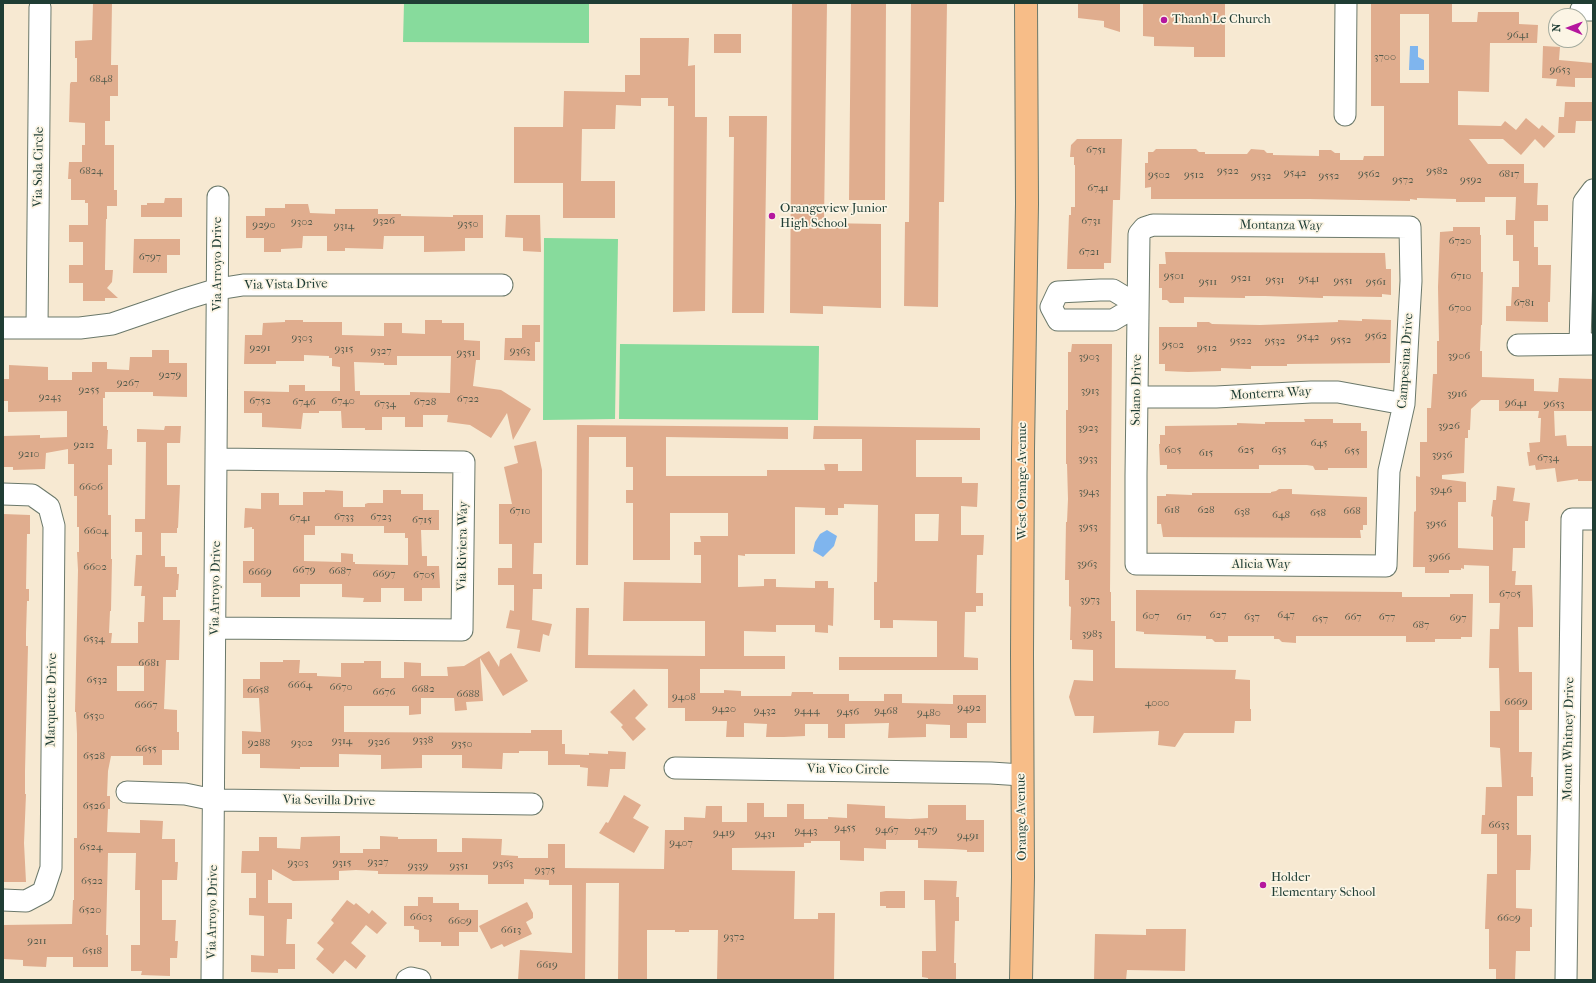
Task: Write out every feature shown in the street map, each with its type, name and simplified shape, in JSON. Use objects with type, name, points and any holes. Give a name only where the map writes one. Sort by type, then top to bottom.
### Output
[{"type":"main road","points":[[1025,307],[1027,204],[1026,3]]},
{"type":"main road","name":"West Orange Avenue","points":[[1022,654],[1025,307]]},
{"type":"main road","name":"Orange Avenue","points":[[1021,980],[1023,877],[1022,654]]},
{"type":"street","points":[[1345,115],[1346,3]]},
{"type":"street","name":"Via Sola Circle","points":[[37,328],[40,7]]},
{"type":"street","points":[[1518,345],[1586,344],[1584,202],[1593,190]]},
{"type":"street","name":"Via Arroyo Drive","points":[[212,980],[216,628],[218,197]]},
{"type":"street","name":"Montanza Way","points":[[1153,225],[1410,227]]},
{"type":"street","name":"Solano Drive","points":[[1136,564],[1139,234],[1144,228],[1153,225]]},
{"type":"street","name":"Campesina Drive","points":[[1386,566],[1389,470],[1404,404],[1411,281],[1410,227]]},
{"type":"street","name":"Via Vista Drive","points":[[3,328],[80,328],[112,324],[218,289],[243,285],[502,285]]},
{"type":"street","points":[[1086,290],[1112,290],[1138,305],[1113,320],[1058,320],[1051,307],[1058,292],[1086,290]]},
{"type":"street","points":[[1086,290],[1087,320]]},
{"type":"street","points":[[1025,307],[1051,307]]},
{"type":"street","name":"Monterra Way","points":[[1137,397],[1216,397],[1338,392],[1404,404]]},
{"type":"street","name":"Via Riviera Way","points":[[216,628],[462,630],[464,462],[217,459]]},
{"type":"street","name":"Marquette Drive","points":[[3,494],[32,495],[49,507],[54,526],[50,868],[43,892],[26,901],[3,900]]},
{"type":"street","name":"Mount Whitney Drive","points":[[1566,980],[1572,519],[1593,519]]},
{"type":"street","name":"Alicia Way","points":[[1136,564],[1386,566]]},
{"type":"street","name":"Via Vico Circle","points":[[675,768],[991,772],[1022,775]]},
{"type":"street","name":"Via Sevilla Drive","points":[[127,792],[185,794],[214,800],[532,804]]},
{"type":"street","points":[[407,980],[411,978],[420,980]]},
{"type":"green space","points":[[404,3],[589,3],[589,43],[403,42]]},
{"type":"green space","points":[[544,238],[618,239],[615,419],[543,420]]},
{"type":"green space","points":[[620,344],[819,346],[818,420],[619,419]]},
{"type":"water","points":[[1410,46],[1418,46],[1418,57],[1424,60],[1424,70],[1409,70]]},
{"type":"water","points":[[827,530],[837,536],[834,546],[823,557],[813,551],[815,542],[820,534]]},
{"type":"building","points":[[93,3],[112,3],[111,65],[118,65],[118,96],[110,96],[110,121],[105,121],[105,145],[114,145],[114,190],[117,190],[117,206],[107,206],[105,270],[113,270],[112,282],[107,288],[118,298],[105,298],[105,301],[83,301],[83,283],[69,283],[69,265],[83,265],[83,242],[69,242],[69,225],[88,225],[88,203],[85,203],[85,200],[71,200],[71,179],[68,179],[69,162],[82,162],[82,145],[85,145],[85,123],[69,122],[70,84],[71,82],[77,82],[75,41],[92,40]]},
{"type":"building","points":[[792,3],[827,3],[824,223],[881,224],[881,308],[823,306],[823,314],[790,313]]},
{"type":"building","points":[[851,3],[886,3],[885,200],[849,200]]},
{"type":"building","points":[[911,3],[947,3],[944,202],[939,202],[938,307],[904,306],[905,222],[909,222]]},
{"type":"building","points":[[1078,3],[1120,3],[1120,32],[1104,27],[1104,21],[1078,18]]},
{"type":"building","points":[[1143,3],[1225,3],[1225,57],[1194,57],[1194,47],[1154,46],[1154,37],[1143,36]]},
{"type":"building","points":[[1371,3],[1452,3],[1452,22],[1477,22],[1478,12],[1519,12],[1519,24],[1538,25],[1537,43],[1490,43],[1489,92],[1458,91],[1458,125],[1501,126],[1505,121],[1516,130],[1526,118],[1539,129],[1542,125],[1555,136],[1544,148],[1535,139],[1521,155],[1503,139],[1469,139],[1488,164],[1524,164],[1524,183],[1538,183],[1537,205],[1548,205],[1548,221],[1534,221],[1534,247],[1538,247],[1538,265],[1551,265],[1548,322],[1506,321],[1506,306],[1511,306],[1512,287],[1519,287],[1519,261],[1513,261],[1513,235],[1506,235],[1506,220],[1515,220],[1516,197],[1485,197],[1485,202],[1456,202],[1456,199],[1417,198],[1417,200],[1410,199],[1410,201],[1309,199],[1151,199],[1151,187],[1145,188],[1145,163],[1148,163],[1148,152],[1153,152],[1156,149],[1196,149],[1199,152],[1205,152],[1205,154],[1247,154],[1251,149],[1264,150],[1267,153],[1273,153],[1273,155],[1319,156],[1319,150],[1331,150],[1335,153],[1340,153],[1340,160],[1363,160],[1364,156],[1384,156],[1384,106],[1371,106]],"holes":[[[1400,14],[1429,14],[1429,83],[1400,83]]]},
{"type":"building","points":[[714,34],[741,34],[741,53],[714,53]]},
{"type":"building","points":[[640,38],[689,38],[688,66],[695,65],[695,117],[707,117],[705,311],[673,312],[674,106],[668,106],[668,98],[641,98],[641,106],[616,105],[615,129],[582,129],[581,181],[615,181],[615,218],[563,218],[563,183],[514,183],[514,127],[563,127],[564,91],[625,92],[625,75],[640,75]]},
{"type":"building","points":[[1543,46],[1548,46],[1548,48],[1560,48],[1559,60],[1593,63],[1593,78],[1575,78],[1575,87],[1556,86],[1557,79],[1542,78]]},
{"type":"building","points":[[1565,102],[1593,102],[1593,121],[1576,121],[1575,133],[1558,133],[1559,117],[1564,117]]},
{"type":"building","points":[[729,116],[767,116],[764,313],[732,313],[734,137],[729,137]]},
{"type":"building","points":[[1077,139],[1122,139],[1120,200],[1113,200],[1111,263],[1104,263],[1104,269],[1067,269],[1069,215],[1071,215],[1071,207],[1075,207],[1075,165],[1074,157],[1070,157],[1071,145]]},
{"type":"building","points":[[165,198],[182,198],[182,217],[141,217],[141,205],[147,205],[147,203],[164,203]]},
{"type":"building","points":[[285,204],[308,204],[310,213],[335,214],[335,209],[378,209],[378,214],[401,214],[401,216],[453,217],[453,215],[483,215],[483,238],[465,238],[465,251],[424,252],[424,236],[384,236],[383,249],[345,248],[345,251],[327,251],[327,236],[303,236],[302,248],[281,249],[281,252],[264,252],[264,238],[246,238],[246,216],[265,216],[265,208],[285,208]]},
{"type":"building","points":[[506,215],[540,215],[541,252],[523,251],[523,238],[505,237]]},
{"type":"building","points":[[1453,227],[1480,227],[1481,272],[1483,272],[1480,351],[1482,351],[1482,377],[1534,379],[1534,391],[1558,392],[1559,378],[1593,379],[1593,411],[1554,411],[1555,436],[1566,435],[1567,446],[1593,446],[1593,481],[1578,481],[1578,479],[1557,482],[1555,468],[1536,470],[1535,465],[1529,466],[1527,452],[1530,452],[1529,443],[1540,442],[1541,418],[1538,418],[1539,411],[1499,411],[1499,400],[1481,400],[1471,409],[1470,430],[1468,430],[1468,438],[1465,438],[1464,473],[1442,475],[1442,479],[1466,482],[1466,502],[1458,502],[1458,548],[1493,550],[1493,517],[1491,516],[1493,500],[1496,500],[1497,486],[1515,488],[1513,501],[1530,503],[1528,521],[1525,521],[1525,548],[1513,548],[1512,571],[1516,571],[1515,585],[1532,585],[1533,611],[1533,627],[1518,627],[1519,672],[1532,672],[1532,710],[1519,710],[1519,752],[1532,752],[1531,777],[1533,777],[1533,796],[1517,796],[1517,835],[1531,835],[1530,870],[1516,870],[1516,908],[1532,909],[1532,927],[1530,927],[1530,951],[1516,951],[1515,980],[1496,980],[1496,969],[1489,969],[1489,929],[1485,929],[1487,874],[1497,874],[1497,834],[1481,834],[1482,815],[1485,815],[1486,787],[1502,787],[1500,748],[1490,747],[1490,711],[1500,711],[1499,668],[1489,668],[1490,629],[1499,629],[1500,603],[1489,603],[1489,566],[1464,565],[1464,569],[1449,570],[1449,573],[1425,573],[1425,567],[1413,567],[1416,476],[1420,477],[1420,442],[1427,442],[1427,408],[1431,408],[1433,374],[1437,374],[1437,341],[1439,341],[1438,287],[1440,232],[1453,231]]},
{"type":"building","points":[[134,239],[180,239],[180,255],[167,255],[167,273],[133,273]]},
{"type":"building","points":[[1165,252],[1385,253],[1386,269],[1391,269],[1391,295],[1382,294],[1382,297],[1323,296],[1323,298],[1265,296],[1245,296],[1245,298],[1184,297],[1184,303],[1170,303],[1167,300],[1162,300],[1162,288],[1159,288],[1159,264],[1166,264]]},
{"type":"building","points":[[1362,319],[1391,320],[1390,363],[1287,364],[1287,366],[1251,366],[1251,369],[1221,368],[1221,371],[1188,372],[1165,371],[1165,364],[1159,364],[1159,327],[1197,327],[1197,322],[1209,322],[1212,324],[1260,325],[1338,322],[1338,320],[1362,321]]},
{"type":"building","points":[[285,320],[303,320],[303,322],[342,322],[342,335],[384,336],[384,323],[402,323],[402,333],[425,334],[425,320],[442,320],[442,323],[464,323],[464,340],[480,341],[480,360],[476,360],[473,386],[501,390],[531,409],[513,440],[507,413],[491,438],[470,425],[447,422],[448,415],[423,415],[423,427],[405,427],[405,417],[382,417],[382,430],[365,430],[365,428],[342,428],[341,411],[319,411],[319,413],[303,413],[301,429],[262,427],[262,413],[244,413],[244,391],[289,392],[289,385],[305,385],[305,391],[340,391],[340,367],[332,366],[332,358],[329,358],[329,356],[304,355],[304,361],[276,361],[276,364],[244,364],[245,335],[262,335],[263,323],[285,322]],"holes":[[[397,356],[451,356],[450,393],[410,392],[410,395],[360,395],[360,391],[355,391],[354,362],[397,365]]]},
{"type":"building","points":[[522,325],[540,325],[540,342],[535,342],[535,361],[504,360],[505,338],[522,338]]},
{"type":"building","points":[[1072,344],[1112,344],[1110,592],[1111,621],[1115,621],[1115,668],[1236,670],[1235,679],[1250,680],[1251,721],[1235,721],[1234,733],[1184,733],[1175,747],[1158,745],[1159,731],[1093,733],[1094,716],[1075,716],[1069,697],[1074,680],[1093,681],[1093,650],[1072,649],[1072,640],[1070,640],[1071,607],[1069,606],[1069,580],[1065,580],[1068,499],[1066,464],[1066,410],[1068,410],[1068,352],[1071,352]]},
{"type":"building","points":[[152,350],[169,350],[169,363],[187,363],[187,397],[153,396],[153,392],[105,392],[105,398],[103,398],[103,426],[107,426],[108,430],[107,449],[112,449],[112,465],[108,465],[108,515],[111,515],[112,559],[109,633],[112,633],[111,643],[138,643],[138,622],[144,622],[145,596],[141,596],[142,586],[134,586],[136,555],[142,555],[142,532],[135,532],[135,519],[145,519],[146,442],[137,442],[137,429],[164,430],[165,426],[181,426],[180,443],[167,443],[167,485],[180,485],[178,528],[177,533],[161,533],[161,556],[165,556],[165,567],[177,567],[177,574],[179,574],[176,597],[163,597],[163,620],[180,620],[179,660],[166,660],[164,709],[177,710],[179,750],[162,750],[162,765],[143,765],[143,756],[111,756],[108,771],[107,796],[110,796],[110,809],[108,809],[107,832],[140,833],[140,820],[163,821],[162,839],[175,839],[175,862],[178,862],[177,880],[162,880],[162,920],[176,920],[175,941],[178,941],[177,958],[170,958],[170,976],[141,975],[142,971],[131,971],[131,945],[140,945],[140,890],[135,890],[136,853],[108,853],[106,935],[108,935],[108,967],[73,967],[73,957],[47,957],[46,967],[23,966],[23,960],[3,959],[3,925],[72,924],[74,900],[74,838],[77,838],[77,734],[75,712],[78,570],[77,552],[79,552],[79,527],[77,527],[77,496],[74,496],[74,464],[68,464],[68,449],[46,453],[45,469],[13,470],[13,467],[3,467],[3,436],[40,435],[40,438],[67,437],[67,411],[8,412],[8,401],[3,401],[3,379],[9,379],[9,365],[48,367],[48,380],[72,380],[72,372],[92,372],[92,362],[107,362],[107,369],[129,370],[130,357],[152,357]],"holes":[[[117,666],[144,666],[144,691],[117,691]]]},
{"type":"building","points":[[1304,419],[1333,419],[1333,423],[1361,423],[1361,431],[1367,431],[1367,468],[1328,468],[1328,470],[1315,470],[1313,466],[1307,465],[1259,465],[1259,469],[1167,469],[1167,465],[1160,465],[1160,435],[1165,435],[1165,426],[1305,422]]},
{"type":"building","points":[[577,425],[788,427],[788,439],[666,437],[666,476],[767,476],[767,470],[825,470],[824,464],[838,464],[838,471],[862,471],[862,439],[813,439],[814,426],[980,428],[980,440],[916,440],[916,477],[962,477],[962,483],[978,483],[977,507],[961,506],[961,535],[984,535],[983,555],[977,555],[976,593],[983,593],[983,606],[976,606],[976,612],[965,612],[964,657],[978,658],[978,670],[839,670],[839,657],[937,657],[937,621],[893,620],[893,628],[880,628],[880,620],[874,620],[874,582],[877,582],[878,505],[844,504],[844,508],[838,508],[838,515],[825,515],[825,508],[795,507],[795,554],[738,555],[738,587],[764,586],[764,579],[776,579],[776,587],[815,588],[815,581],[828,581],[828,588],[834,588],[833,626],[828,625],[828,633],[815,632],[815,625],[776,625],[776,632],[744,631],[744,656],[785,656],[785,669],[700,669],[700,693],[724,693],[724,690],[741,691],[741,696],[791,696],[792,692],[813,692],[813,694],[849,694],[849,701],[884,701],[884,694],[902,694],[902,703],[953,704],[953,695],[986,695],[986,723],[967,723],[967,738],[950,738],[950,725],[926,724],[926,737],[888,738],[889,723],[845,724],[845,738],[828,738],[828,724],[805,724],[805,736],[766,737],[767,724],[744,723],[744,737],[726,737],[727,721],[685,721],[685,708],[668,708],[668,669],[575,668],[576,608],[589,608],[588,655],[705,656],[705,621],[623,621],[624,582],[701,583],[701,555],[694,555],[694,542],[701,542],[700,536],[728,536],[728,513],[670,513],[670,560],[633,560],[633,503],[626,503],[626,490],[633,490],[633,467],[626,467],[626,437],[589,437],[588,565],[576,565]],"holes":[[[915,514],[939,514],[938,541],[915,541]]]},
{"type":"building","points":[[536,441],[542,470],[542,543],[534,543],[533,574],[542,574],[542,589],[533,589],[532,620],[552,624],[549,636],[543,634],[540,652],[517,648],[520,630],[506,628],[510,610],[514,611],[514,585],[498,585],[498,568],[512,568],[512,544],[499,544],[499,504],[512,504],[504,467],[518,463],[514,446]]},
{"type":"building","points":[[1279,489],[1292,489],[1292,494],[1367,497],[1367,525],[1363,525],[1363,530],[1360,530],[1361,538],[1163,537],[1161,524],[1157,524],[1157,496],[1166,496],[1166,494],[1192,495],[1192,493],[1271,493]]},
{"type":"building","points":[[325,490],[343,491],[343,507],[365,507],[365,504],[368,503],[383,503],[383,490],[401,490],[401,494],[423,494],[423,510],[439,510],[439,530],[421,530],[422,556],[427,556],[427,566],[439,566],[440,588],[422,588],[422,601],[404,601],[404,588],[381,588],[381,602],[363,602],[364,598],[342,597],[342,584],[300,584],[300,597],[261,597],[261,583],[243,583],[243,561],[254,561],[254,529],[252,529],[252,527],[244,528],[245,508],[261,509],[261,493],[279,493],[279,505],[303,505],[303,492],[325,492]],"holes":[[[315,526],[384,526],[384,533],[405,533],[405,538],[408,538],[408,565],[355,564],[355,562],[353,562],[353,554],[341,553],[341,562],[304,561],[304,535],[315,535]]]},
{"type":"building","points":[[3,514],[30,515],[30,534],[27,534],[26,589],[29,589],[29,601],[27,601],[26,633],[26,646],[28,646],[24,843],[26,882],[3,882]]},
{"type":"building","points":[[1136,590],[1402,592],[1402,597],[1450,597],[1450,594],[1473,594],[1472,637],[1461,637],[1461,639],[1435,639],[1435,642],[1406,642],[1406,636],[1296,636],[1296,643],[1282,642],[1279,639],[1274,639],[1274,636],[1228,636],[1228,642],[1215,642],[1212,639],[1206,639],[1206,636],[1144,634],[1144,632],[1136,631]]},
{"type":"building","points":[[489,651],[499,667],[500,660],[511,653],[528,681],[503,696],[480,658],[483,701],[466,702],[467,710],[455,711],[454,698],[421,698],[421,714],[409,715],[409,706],[344,706],[344,732],[531,733],[531,730],[562,730],[562,744],[565,744],[565,754],[589,755],[589,753],[608,754],[608,751],[626,752],[625,769],[610,769],[608,787],[587,786],[588,768],[580,767],[580,765],[548,765],[548,751],[519,751],[519,753],[503,753],[502,769],[462,768],[462,755],[422,755],[422,768],[381,769],[381,755],[339,754],[339,767],[300,767],[300,769],[260,768],[260,754],[242,754],[242,731],[261,732],[259,698],[243,698],[243,679],[260,679],[260,662],[300,660],[299,673],[317,673],[317,676],[341,677],[341,663],[381,661],[381,678],[404,678],[404,662],[421,663],[421,676],[448,676],[447,667],[464,666]]},
{"type":"building","points":[[634,689],[648,705],[635,718],[646,729],[633,741],[621,727],[623,725],[610,712]]},
{"type":"building","points":[[624,795],[641,805],[633,818],[649,827],[634,853],[599,833],[606,822],[608,823]]},
{"type":"building","points":[[747,803],[764,803],[764,817],[787,817],[787,804],[804,804],[804,819],[828,819],[828,817],[847,818],[847,804],[885,806],[885,818],[910,819],[928,818],[928,805],[966,805],[966,820],[984,820],[984,852],[918,848],[918,840],[886,840],[886,849],[864,848],[864,861],[840,860],[840,841],[811,841],[811,843],[804,843],[804,847],[732,848],[732,870],[795,871],[794,919],[818,919],[818,913],[835,913],[834,980],[717,980],[718,930],[689,930],[689,932],[675,932],[675,930],[647,930],[647,980],[618,980],[619,883],[586,883],[585,980],[518,980],[520,950],[572,953],[572,885],[549,885],[549,880],[524,879],[524,884],[488,884],[488,875],[378,874],[378,871],[356,870],[339,871],[339,880],[293,881],[272,869],[272,880],[268,880],[268,903],[292,903],[292,919],[287,919],[286,944],[295,944],[295,969],[278,969],[278,973],[251,972],[251,955],[264,956],[264,916],[249,915],[249,898],[256,898],[256,873],[241,873],[242,851],[259,851],[259,837],[277,837],[277,848],[300,849],[301,837],[340,836],[340,853],[363,853],[363,849],[380,849],[380,836],[398,837],[398,839],[437,839],[437,852],[462,852],[462,838],[502,839],[501,855],[518,856],[518,858],[548,858],[548,844],[565,844],[565,868],[664,869],[665,830],[684,830],[684,817],[705,818],[706,806],[722,806],[722,822],[747,822]]},
{"type":"building","points":[[924,880],[957,881],[956,897],[959,897],[959,921],[955,921],[954,963],[956,963],[956,980],[928,980],[928,978],[922,977],[922,951],[936,951],[935,900],[924,900]]},
{"type":"building","points":[[905,891],[905,908],[886,908],[886,906],[880,906],[880,892]]},
{"type":"building","points":[[418,897],[433,897],[433,903],[459,903],[459,910],[478,910],[478,932],[459,932],[459,946],[441,946],[441,942],[419,942],[419,930],[414,929],[414,926],[404,926],[404,906],[418,906]]},
{"type":"building","points":[[347,900],[354,905],[356,903],[369,914],[372,910],[387,923],[377,934],[366,925],[351,943],[366,956],[356,969],[345,960],[333,974],[316,959],[324,949],[317,943],[334,923],[331,920]]},
{"type":"building","points":[[527,902],[533,913],[533,918],[526,922],[532,934],[504,947],[502,944],[491,949],[479,926]]},
{"type":"building","points":[[1146,929],[1186,929],[1185,971],[1127,970],[1126,980],[1094,980],[1095,934],[1146,935]]},
{"type":"place","name":"Thanh Le Church","points":[[1164,20]]},
{"type":"place","name":"Orangeview Junior High School","points":[[772,216]]},
{"type":"place","name":"Holder Elementary School","points":[[1263,885]]}]
